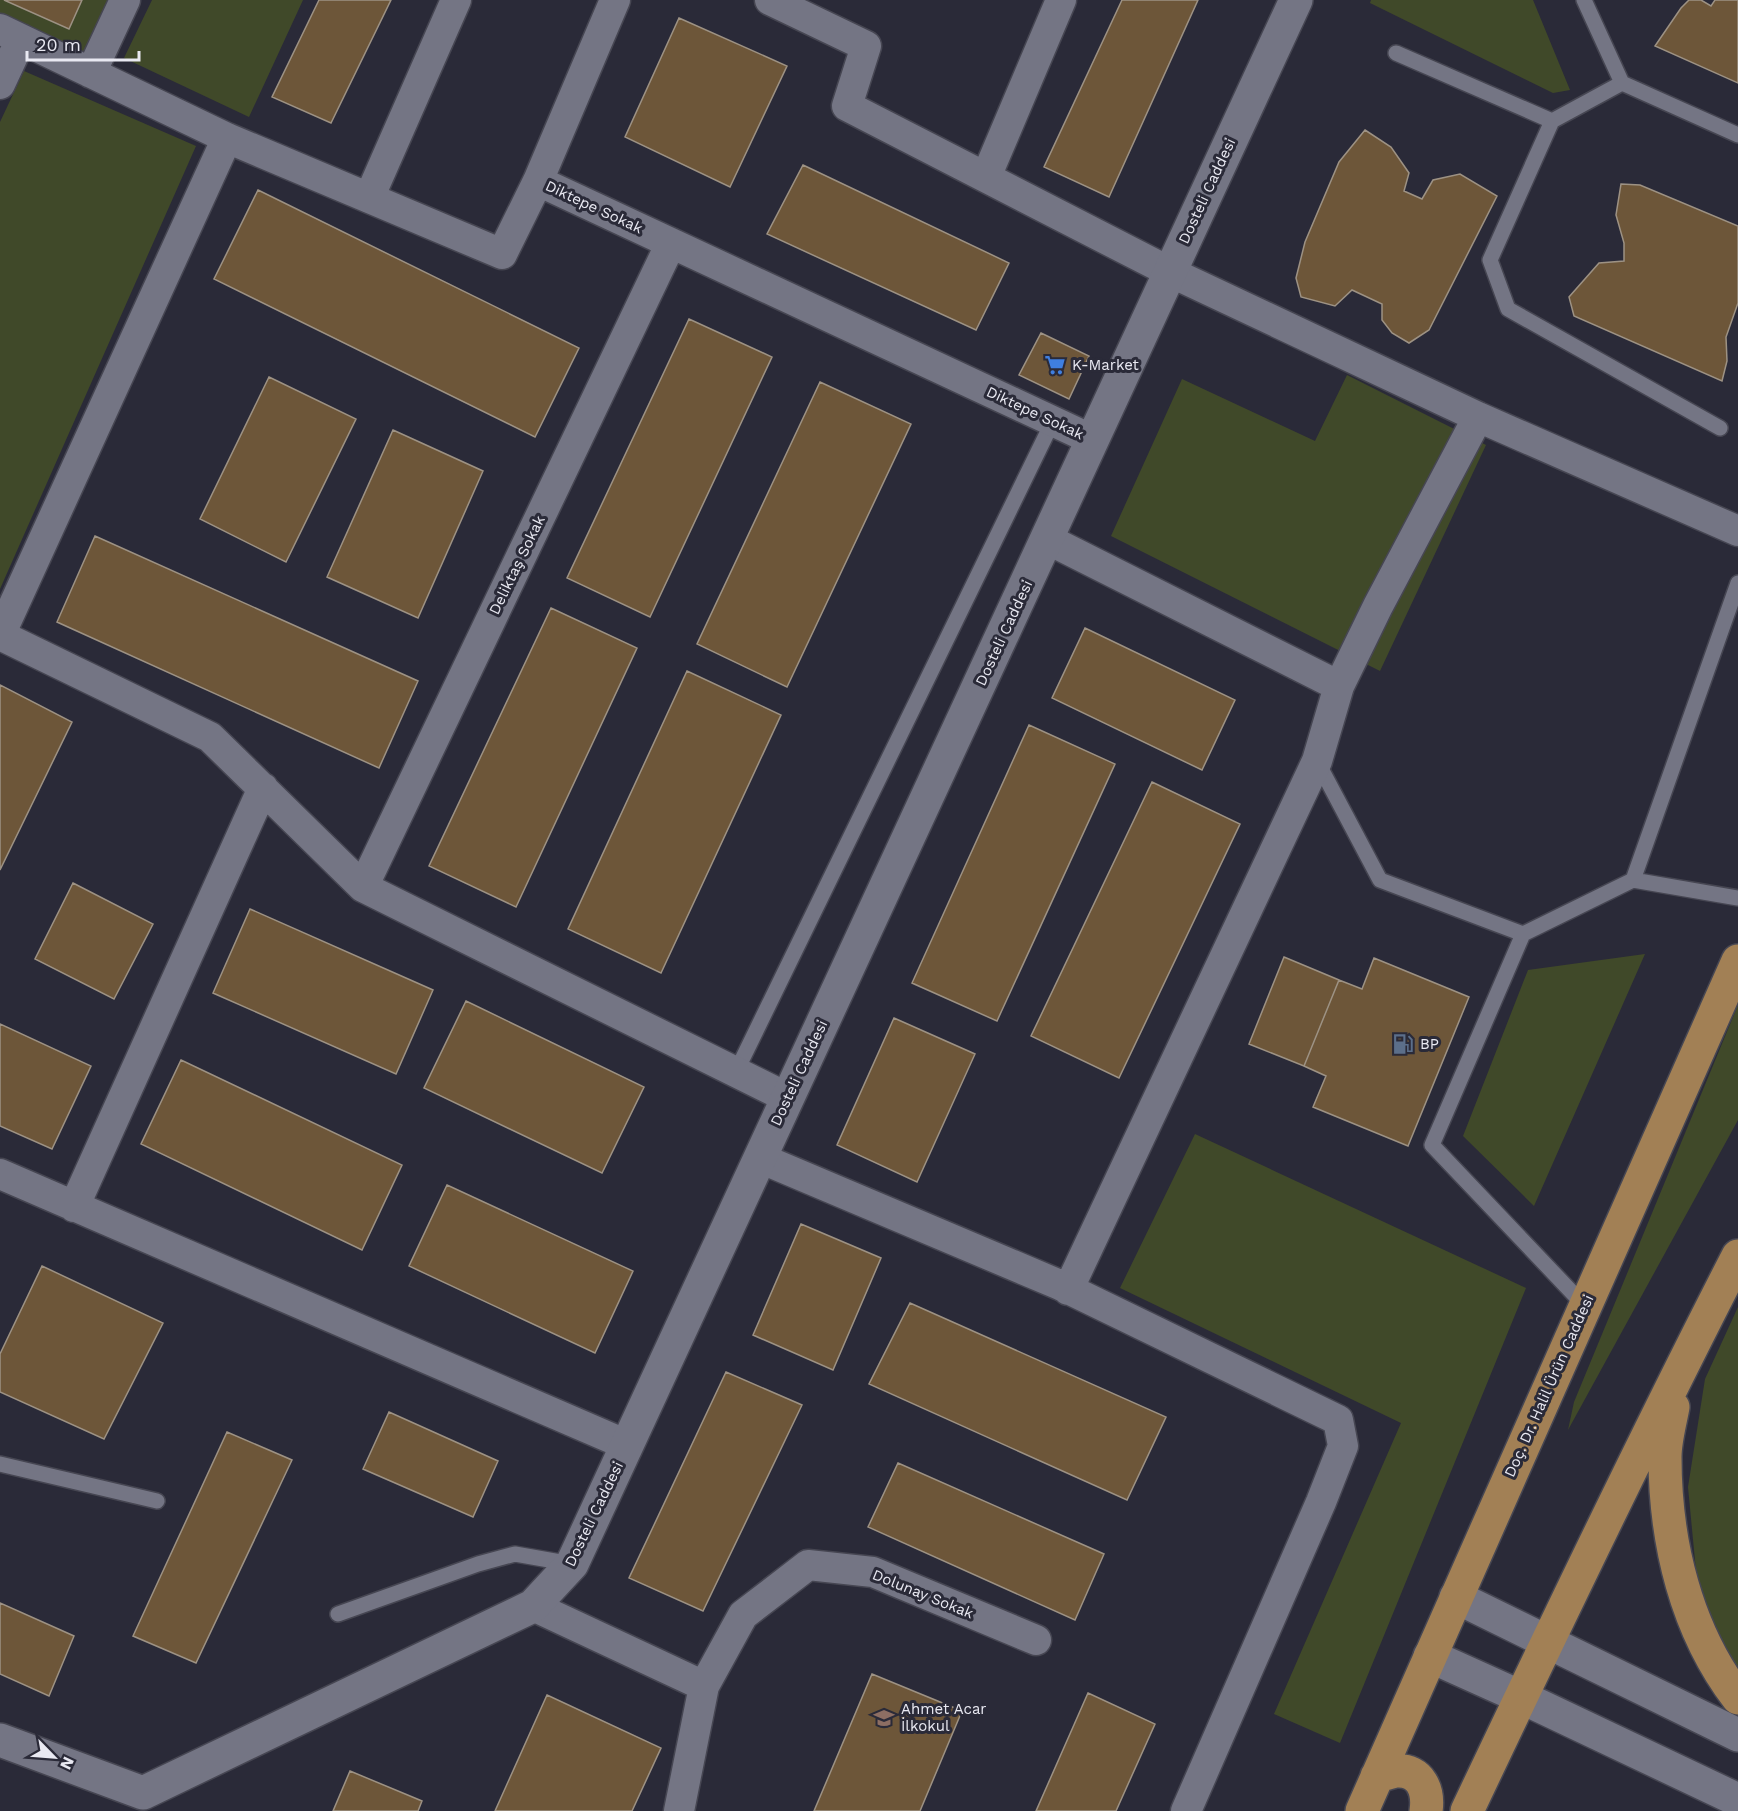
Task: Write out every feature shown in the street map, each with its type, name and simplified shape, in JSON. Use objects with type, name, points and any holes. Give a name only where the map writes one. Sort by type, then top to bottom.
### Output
[{"type":"main road","name":"Doç. Dr. Halil Ürün Caddesi","points":[[1362,1811],[1738,961]]},
{"type":"main road","points":[[1467,1811],[1547,1642],[1738,1256]]},
{"type":"main road","points":[[1679,1372],[1665,1455],[1668,1514],[1677,1569],[1699,1634],[1723,1678],[1738,1698]]},
{"type":"main road","points":[[1377,1776],[1397,1771],[1411,1774],[1422,1783],[1425,1790],[1428,1798],[1426,1811]]},
{"type":"street","points":[[91,73],[125,0]]},
{"type":"street","points":[[369,198],[456,0]]},
{"type":"street","points":[[538,181],[615,0]]},
{"type":"street","points":[[770,0],[866,46],[847,105],[1170,272],[1478,417],[1738,531]]},
{"type":"street","points":[[986,177],[1060,0]]},
{"type":"street","name":"Dosteli Caddesi","points":[[0,1740],[139,1802],[532,1606],[572,1564],[1296,0]]},
{"type":"street","points":[[0,84],[10,34]]},
{"type":"street","name":"Diktepe Sokak","points":[[10,34],[227,138],[502,254],[538,181],[1093,440]]},
{"type":"street","points":[[227,138],[0,635],[210,737],[363,887],[788,1098]]},
{"type":"street","name":"Deliktaş Sokak","points":[[363,887],[671,243]]},
{"type":"street","points":[[1068,1290],[1317,761],[1339,686],[1378,606],[1478,417]]},
{"type":"street","points":[[1047,539],[1339,686]]},
{"type":"street","points":[[74,1207],[262,788]]},
{"type":"street","points":[[760,1158],[1068,1290],[1338,1420],[1343,1446],[1321,1502],[1186,1811]]},
{"type":"street","points":[[2,1179],[74,1207],[627,1445]]},
{"type":"street","name":"Dolunay Sokak","points":[[680,1811],[704,1686],[743,1615],[808,1565],[873,1572],[1036,1640]]},
{"type":"street","points":[[1456,1597],[1738,1735]]},
{"type":"street","points":[[532,1606],[704,1686]]},
{"type":"street","points":[[1430,1656],[1738,1800]]},
{"type":"lane","points":[[1584,0],[1622,83],[1738,135]]},
{"type":"lane","points":[[1396,53],[1552,121]]},
{"type":"lane","points":[[1622,83],[1552,121],[1490,260],[1508,309],[1720,428]]},
{"type":"lane","points":[[736,1072],[1053,421]]},
{"type":"lane","points":[[1633,880],[1738,583]]},
{"type":"lane","points":[[1317,761],[1380,880],[1523,934]]},
{"type":"lane","points":[[1584,1305],[1432,1145],[1523,934],[1633,880],[1738,898]]},
{"type":"lane","points":[[0,1464],[157,1501]]},
{"type":"lane","points":[[338,1614],[478,1564],[515,1554],[572,1564]]},
{"type":"green space","points":[[0,0],[69,29],[82,0],[114,0],[85,62],[0,22]]},
{"type":"green space","points":[[152,0],[303,0],[249,117],[124,58]]},
{"type":"green space","points":[[1371,0],[1533,0],[1570,90],[1553,93],[1370,3]]},
{"type":"green space","points":[[24,71],[196,146],[0,589],[0,122]]},
{"type":"green space","points":[[1347,375],[1486,445],[1380,671],[1111,536],[1182,379],[1315,441]]},
{"type":"green space","points":[[1645,954],[1534,1206],[1463,1136],[1528,970]]},
{"type":"green space","points":[[1738,1005],[1738,1120],[1568,1430],[1574,1402]]},
{"type":"green space","points":[[1195,1134],[1526,1288],[1340,1743],[1274,1714],[1401,1423],[1120,1288]]},
{"type":"green space","points":[[1738,1307],[1738,1674],[1698,1592],[1688,1487],[1705,1379]]},
{"type":"building","points":[[4,0],[82,0],[69,29]]},
{"type":"building","points":[[319,0],[391,0],[331,123],[272,97]]},
{"type":"building","points":[[1122,0],[1198,0],[1109,197],[1044,167]]},
{"type":"building","points":[[1689,0],[1701,0],[1711,6],[1715,0],[1738,0],[1738,83],[1655,46]]},
{"type":"building","points":[[679,18],[787,66],[730,187],[625,137]]},
{"type":"building","points":[[1365,130],[1391,147],[1409,173],[1404,191],[1422,199],[1433,180],[1460,174],[1497,196],[1429,330],[1409,343],[1392,333],[1382,320],[1382,304],[1352,290],[1335,306],[1301,297],[1296,278],[1305,242],[1339,162]]},
{"type":"building","points":[[803,165],[1009,263],[976,330],[767,234]]},
{"type":"building","points":[[1621,184],[1640,185],[1738,226],[1738,303],[1726,337],[1727,361],[1722,381],[1574,316],[1569,297],[1599,263],[1624,261],[1624,243],[1616,215]]},
{"type":"building","points":[[258,190],[579,348],[535,437],[214,279]]},
{"type":"building","points":[[689,319],[772,357],[650,617],[567,578]]},
{"type":"building","name":"K-Market","points":[[1041,333],[1089,356],[1069,399],[1019,375]]},
{"type":"building","points":[[269,377],[356,419],[286,562],[200,519]]},
{"type":"building","points":[[820,382],[911,424],[787,687],[697,644]]},
{"type":"building","points":[[393,430],[483,471],[418,618],[327,577]]},
{"type":"building","points":[[95,536],[418,681],[379,768],[57,622]]},
{"type":"building","points":[[551,608],[637,648],[516,907],[429,866]]},
{"type":"building","points":[[1085,628],[1235,700],[1202,770],[1052,698]]},
{"type":"building","points":[[687,671],[781,715],[661,973],[568,929]]},
{"type":"building","points":[[0,685],[72,722],[0,870]]},
{"type":"building","points":[[1029,725],[1115,764],[997,1021],[912,983]]},
{"type":"building","points":[[1152,782],[1240,824],[1119,1078],[1031,1036]]},
{"type":"building","points":[[73,883],[153,924],[114,999],[35,959]]},
{"type":"building","points":[[250,909],[433,990],[396,1074],[213,993]]},
{"type":"building","points":[[1284,957],[1339,980],[1304,1066],[1249,1044]]},
{"type":"building","points":[[1374,958],[1469,997],[1408,1146],[1313,1107],[1326,1076],[1304,1066],[1339,980],[1362,989]]},
{"type":"building","points":[[466,1001],[644,1087],[602,1173],[424,1088]]},
{"type":"building","points":[[894,1018],[975,1054],[917,1182],[837,1145]]},
{"type":"building","points":[[0,1024],[91,1066],[52,1149],[0,1126]]},
{"type":"building","points":[[181,1060],[402,1165],[362,1250],[141,1144]]},
{"type":"building","points":[[447,1185],[633,1271],[595,1353],[409,1266]]},
{"type":"building","points":[[801,1224],[881,1258],[833,1370],[753,1335]]},
{"type":"building","points":[[42,1266],[163,1323],[104,1439],[0,1392],[0,1354]]},
{"type":"building","points":[[910,1303],[1166,1417],[1127,1500],[869,1384]]},
{"type":"building","points":[[726,1372],[802,1405],[703,1611],[629,1578]]},
{"type":"building","points":[[389,1412],[498,1461],[473,1517],[363,1469]]},
{"type":"building","points":[[227,1432],[292,1460],[196,1663],[133,1636]]},
{"type":"building","points":[[898,1463],[1104,1554],[1075,1620],[868,1527]]},
{"type":"building","points":[[0,1603],[74,1636],[49,1696],[0,1674]]},
{"type":"building","points":[[872,1674],[962,1711],[920,1811],[814,1811]]},
{"type":"building","points":[[1088,1693],[1155,1724],[1116,1811],[1036,1811]]},
{"type":"building","points":[[547,1695],[661,1748],[632,1811],[495,1811]]},
{"type":"building","points":[[350,1771],[422,1801],[418,1811],[333,1811]]},
{"type":"place","name":"K-Market","points":[[1055,365]]},
{"type":"place","name":"BP","points":[[1403,1044]]},
{"type":"place","name":"Ahmet Acar İlkokul","points":[[884,1718]]}]
